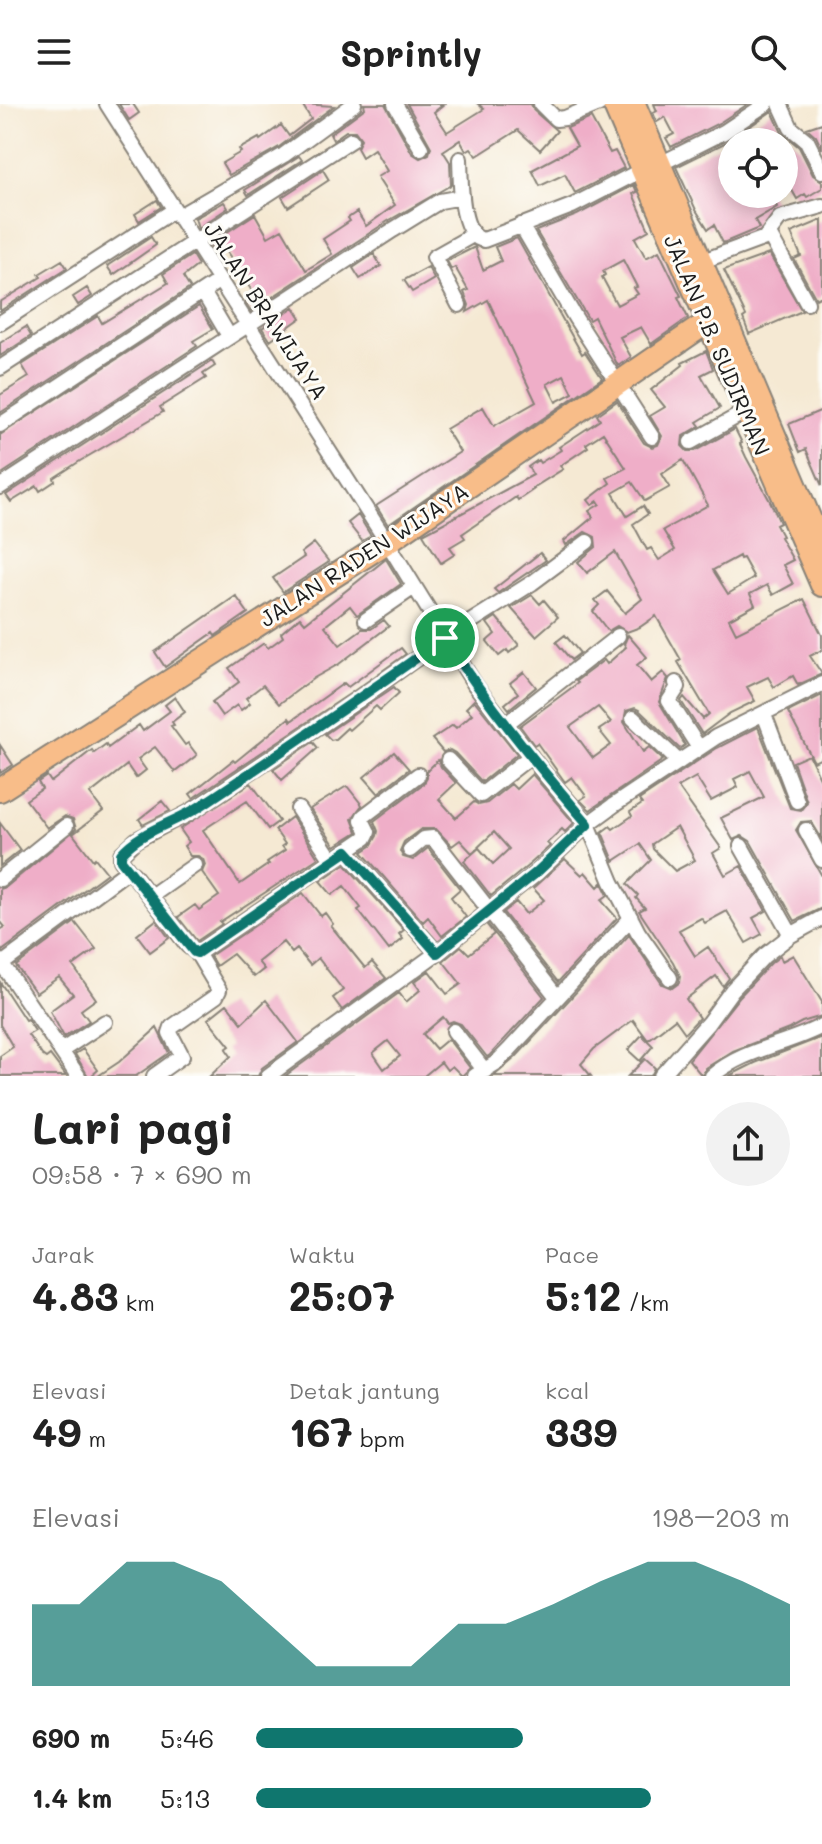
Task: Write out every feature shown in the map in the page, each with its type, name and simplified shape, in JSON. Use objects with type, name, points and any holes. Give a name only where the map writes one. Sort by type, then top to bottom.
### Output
[{"type":"highway","name":"JALAN P.B. SUDIRMAN","points":[[614,104],[700,262],[745,412],[822,585]]},
{"type":"highway","name":"JALAN P.B. SUDIRMAN","points":[[634,104],[651,167],[714,317],[822,548]]},
{"type":"highway","name":"JALAN RADEN WIJAYA","points":[[0,790],[387,542],[714,317]]},
{"type":"street","name":"JALAN BRAWIJAYA","points":[[107,104],[478,689],[588,824],[631,918],[670,978]]},
{"type":"street","points":[[0,323],[176,213],[284,155],[354,104]]},
{"type":"street","points":[[395,104],[421,148]]},
{"type":"street","points":[[541,104],[556,119],[599,104]]},
{"type":"street","points":[[460,159],[462,197],[469,231],[476,239],[484,240],[572,206],[724,132],[766,104]]},
{"type":"street","points":[[780,104],[791,128],[807,141],[822,171]]},
{"type":"street","points":[[0,368],[351,140]]},
{"type":"street","points":[[0,487],[440,201],[462,197]]},
{"type":"street","points":[[700,262],[769,234],[780,218],[822,206]]},
{"type":"street","points":[[521,225],[652,437]]},
{"type":"street","points":[[769,234],[807,303]]},
{"type":"street","points":[[459,305],[434,257],[473,235]]},
{"type":"street","points":[[0,425],[220,280]]},
{"type":"street","points":[[203,292],[229,336]]},
{"type":"street","points":[[691,442],[745,412]]},
{"type":"street","points":[[154,1076],[182,1056],[170,1033],[172,1027],[216,996],[219,990],[197,953],[188,946],[130,872],[121,860],[121,854],[129,845],[190,812],[362,698],[587,542]]},
{"type":"street","points":[[366,620],[414,587]]},
{"type":"street","points":[[506,724],[618,636]]},
{"type":"street","points":[[676,683],[678,687],[669,701],[699,748]]},
{"type":"street","points":[[268,1076],[437,953],[537,872],[588,824],[699,748],[822,684]]},
{"type":"street","points":[[764,714],[797,801]]},
{"type":"street","points":[[633,718],[679,762]]},
{"type":"street","points":[[448,760],[481,795],[531,756]]},
{"type":"street","points":[[197,953],[367,835],[362,820],[364,816],[418,775]]},
{"type":"street","points":[[298,809],[332,860]]},
{"type":"street","points":[[0,879],[66,826]]},
{"type":"street","points":[[806,830],[822,860]]},
{"type":"street","points":[[410,850],[423,839],[433,838],[557,997]]},
{"type":"street","points":[[741,846],[791,935]]},
{"type":"street","points":[[347,851],[437,953]]},
{"type":"street","points":[[151,896],[195,865]]},
{"type":"street","points":[[78,1076],[1,962],[130,872]]},
{"type":"street","points":[[454,1031],[480,1073],[509,1050],[631,918]]},
{"type":"street","points":[[665,1075],[732,990],[764,956],[791,935],[822,918]]},
{"type":"street","points":[[61,1051],[105,1022]]},
{"type":"street","points":[[712,1076],[739,1059],[822,1026]]},
{"type":"building","points":[[119,104],[133,104],[139,113],[129,120]]},
{"type":"building","points":[[302,104],[334,106],[279,147],[229,175],[222,163],[241,152],[239,149],[260,140],[281,125],[289,136],[311,119]]},
{"type":"building","points":[[364,104],[385,104],[412,153],[420,158],[429,154],[431,147],[407,104],[444,104],[434,112],[447,132],[484,109],[478,104],[531,104],[534,111],[557,131],[540,150],[518,130],[477,156],[471,148],[466,151],[460,140],[443,151],[450,162],[451,185],[388,221],[251,311],[245,302],[255,296],[235,264],[225,249],[215,255],[209,244],[255,214],[268,237],[282,229],[306,270],[332,254],[323,239],[350,221],[348,218],[357,212],[366,226],[395,205],[377,177],[387,171],[374,149],[362,157],[357,148],[361,139],[355,131],[346,131],[333,140],[330,134],[365,108]]},
{"type":"building","points":[[654,104],[748,104],[719,123],[671,147],[666,138],[674,134],[665,117],[657,122],[653,113],[657,111]]},
{"type":"building","points":[[772,111],[780,128],[748,128]]},
{"type":"building","points":[[591,118],[610,153],[615,151],[624,168],[575,193],[565,174],[540,186],[532,170],[577,146],[567,128]]},
{"type":"building","points":[[822,123],[822,149],[816,136],[807,128]]},
{"type":"building","points":[[718,146],[718,208],[775,208],[755,220],[759,228],[723,243],[714,225],[708,229],[696,210],[676,167]]},
{"type":"building","points":[[798,146],[813,175],[822,181],[822,188],[807,197],[805,194],[798,198]]},
{"type":"building","points":[[299,156],[302,160],[248,195],[245,190]]},
{"type":"building","points":[[323,170],[329,180],[288,207],[282,197]]},
{"type":"building","points":[[634,185],[637,192],[633,194],[649,230],[635,238],[646,258],[659,251],[688,318],[651,344],[641,327],[620,337],[631,357],[618,366],[594,317],[589,320],[536,231],[577,215]],"holes":[[[623,260],[637,287],[634,288],[638,294],[617,305],[602,277],[605,275],[603,271]]]},
{"type":"building","points":[[157,200],[161,207],[139,221],[135,214]]},
{"type":"building","points":[[224,202],[228,208],[198,228],[195,218]]},
{"type":"building","points":[[822,220],[822,296],[816,299],[794,259],[801,256],[791,233]]},
{"type":"building","points":[[151,237],[156,245],[113,275],[107,266]]},
{"type":"building","points":[[517,238],[582,354],[585,352],[602,378],[388,525],[376,506],[460,452],[446,429],[483,407],[494,426],[536,402],[488,300],[467,312],[469,305],[464,292],[468,290],[455,267],[451,269],[447,261],[475,247],[483,270],[501,261],[495,247]],"holes":[[[564,375],[573,393],[556,402],[547,384]]]},
{"type":"building","points":[[374,254],[381,266],[360,279],[353,268]]},
{"type":"building","points":[[769,254],[802,311],[749,334],[743,318],[746,316],[724,270]]},
{"type":"building","points":[[192,255],[198,265],[183,277],[190,288],[0,413],[0,395],[29,377],[22,365],[98,316],[102,323],[168,283],[163,274]]},
{"type":"building","points":[[62,260],[67,268],[0,311],[0,302]]},
{"type":"building","points":[[428,267],[434,279],[412,292],[404,280]]},
{"type":"building","points":[[87,288],[92,296],[78,305],[73,297]]},
{"type":"building","points":[[199,306],[213,329],[193,341],[197,346],[0,475],[0,435]]},
{"type":"building","points":[[294,307],[301,318],[270,340],[262,328]]},
{"type":"building","points":[[26,327],[31,336],[0,356],[0,343]]},
{"type":"building","points":[[706,351],[713,369],[701,375],[720,408],[697,422],[700,426],[683,436],[682,446],[687,451],[695,451],[735,429],[780,523],[776,525],[780,537],[793,560],[783,565],[793,584],[773,595],[767,585],[750,594],[755,605],[729,619],[736,633],[804,599],[822,635],[822,650],[810,656],[822,674],[798,685],[793,676],[774,687],[768,677],[747,687],[755,701],[730,713],[702,734],[681,701],[684,697],[703,719],[709,714],[678,662],[681,660],[656,616],[627,632],[617,626],[608,631],[593,611],[599,605],[595,600],[607,591],[625,613],[642,599],[615,552],[587,573],[578,562],[596,547],[595,537],[585,532],[566,545],[564,541],[593,517],[589,511],[600,504],[598,501],[592,505],[588,500],[610,483],[607,478],[626,468],[603,433],[560,466],[563,469],[462,534],[465,538],[450,547],[455,554],[441,563],[423,534],[533,475],[528,467],[561,450],[559,447],[600,420],[597,415],[617,401],[644,443],[652,447],[658,445],[662,436],[650,416],[665,407],[651,390],[682,363]],"holes":[[[683,460],[708,505],[663,530],[675,550],[659,560],[651,548],[647,550],[633,524],[648,514],[643,506],[627,516],[613,493],[632,482],[645,501],[670,487],[662,474]],[[739,556],[754,578],[728,594],[713,570]]]},
{"type":"building","points":[[212,361],[215,366],[203,374],[206,378],[160,407],[163,412],[80,461],[40,491],[37,486],[11,502],[6,495]]},
{"type":"building","points":[[822,410],[822,486],[806,449],[800,452],[789,424]]},
{"type":"building","points":[[358,515],[371,536],[362,541],[348,523]]},
{"type":"building","points":[[314,543],[329,562],[283,592],[273,578],[304,557],[301,553]]},
{"type":"building","points":[[540,553],[546,560],[498,593],[494,589]]},
{"type":"building","points":[[386,559],[401,584],[357,615],[350,606],[325,626],[340,645],[362,629],[371,629],[384,620],[389,626],[279,704],[263,685],[246,698],[250,703],[241,710],[237,705],[222,716],[212,702],[239,682],[229,668],[264,643],[268,648],[283,637],[281,633],[300,617],[305,623]]},
{"type":"building","points":[[532,595],[540,604],[544,600],[558,617],[536,636],[511,608]]},
{"type":"building","points":[[236,596],[248,613],[165,667],[155,652]]},
{"type":"building","points":[[496,617],[519,645],[499,656],[487,641],[495,634],[487,623]]},
{"type":"building","points":[[565,635],[580,653],[571,660],[556,642]]},
{"type":"building","points":[[628,635],[647,657],[637,665],[651,682],[663,672],[668,678],[659,702],[685,745],[680,749],[639,710],[626,711],[624,722],[643,752],[649,747],[663,760],[590,810],[580,800],[586,796],[572,777],[565,782],[537,743],[534,745],[520,726],[604,660],[607,664],[626,647],[624,644]],"holes":[[[598,707],[611,722],[599,730],[611,745],[593,758],[570,727]]]},
{"type":"building","points":[[401,648],[406,654],[351,693],[193,798],[190,794],[289,718],[291,721],[344,683],[348,687]]},
{"type":"building","points":[[524,672],[536,687],[509,709],[505,704],[518,693],[510,683]]},
{"type":"building","points":[[394,687],[399,693],[380,710],[376,706],[335,739],[331,740],[325,734]]},
{"type":"building","points":[[822,695],[822,758],[814,762],[788,712]]},
{"type":"building","points":[[175,697],[185,712],[171,726],[197,755],[175,772],[155,747],[138,759],[146,770],[136,778],[127,765],[90,794],[103,811],[73,834],[107,873],[2,951],[0,930],[5,927],[0,921],[0,889],[76,829],[73,819],[65,816],[47,828],[26,800],[42,789],[38,782],[47,776],[51,782],[92,750],[94,753],[106,744],[108,748],[139,725],[143,731],[170,711],[165,705]]},
{"type":"building","points":[[474,700],[517,754],[482,782],[455,753],[450,750],[443,752],[432,739],[453,725],[456,728],[472,714],[466,708]]},
{"type":"building","points":[[758,727],[790,808],[801,810],[807,802],[793,762],[809,755],[822,782],[822,839],[811,821],[801,822],[796,830],[822,876],[822,908],[795,921],[750,841],[742,836],[733,840],[721,818],[764,797],[750,771],[734,779],[738,787],[711,801],[696,777],[678,787],[721,848],[713,853],[725,875],[741,866],[766,911],[753,918],[762,934],[746,943],[727,911],[705,923],[701,918],[679,930],[695,956],[708,947],[729,978],[723,986],[716,976],[686,999],[699,1018],[685,1033],[675,1019],[648,1040],[633,1020],[594,1049],[581,1064],[591,1076],[494,1076],[516,1057],[629,935],[662,984],[672,988],[679,983],[680,976],[673,962],[639,911],[645,908],[627,884],[651,860],[640,844],[614,861],[602,832],[610,826],[613,829],[632,816],[630,812],[642,804],[639,800],[717,748]],"holes":[[[677,827],[695,860],[675,871],[653,849],[652,844]]]},
{"type":"building","points":[[313,742],[318,748],[282,780],[273,769]]},
{"type":"building","points":[[0,745],[13,765],[0,773]]},
{"type":"building","points":[[394,752],[409,769],[378,793],[364,777]]},
{"type":"building","points":[[438,760],[456,783],[439,799],[456,818],[474,802],[479,805],[487,803],[511,784],[516,789],[532,774],[574,823],[565,832],[562,829],[547,843],[550,846],[491,896],[464,861],[479,848],[493,864],[509,849],[494,832],[472,853],[460,840],[452,846],[436,829],[421,829],[404,842],[400,851],[403,857],[413,860],[428,848],[460,889],[451,897],[466,917],[442,936],[428,917],[423,922],[362,852],[371,846],[377,836],[374,821],[424,783],[427,771]]},
{"type":"building","points":[[251,783],[279,821],[268,829],[247,801],[203,830],[240,884],[285,850],[282,846],[285,844],[275,830],[292,817],[318,858],[220,922],[222,924],[197,941],[178,917],[195,905],[199,910],[219,896],[202,872],[205,865],[203,859],[190,856],[184,846],[189,842],[180,829]]},
{"type":"building","points":[[347,786],[362,805],[352,819],[357,832],[335,846],[310,809]]},
{"type":"building","points":[[162,801],[170,811],[143,825],[139,819]]},
{"type":"building","points":[[0,823],[20,850],[0,866]]},
{"type":"building","points":[[565,859],[582,875],[585,872],[598,887],[602,883],[608,895],[601,900],[617,918],[558,982],[503,912],[516,902],[526,914],[544,900],[533,888]]},
{"type":"building","points":[[345,864],[404,930],[399,934],[403,939],[389,950],[344,886],[332,895],[320,881]]},
{"type":"building","points":[[303,893],[321,916],[325,913],[333,924],[331,926],[365,968],[372,962],[386,978],[342,1010],[333,998],[343,990],[318,958],[310,965],[297,949],[292,953],[283,942],[258,962],[264,969],[254,977],[233,954],[216,966],[210,956]]},
{"type":"building","points":[[156,920],[169,938],[150,952],[137,935]]},
{"type":"building","points":[[75,922],[96,949],[73,966],[96,999],[81,1010],[89,1021],[64,1037],[50,1011],[73,994],[59,977],[36,993],[16,966]]},
{"type":"building","points":[[487,925],[544,997],[487,1057],[461,1024],[448,1023],[443,1017],[423,1034],[436,1049],[448,1039],[470,1068],[462,1076],[452,1066],[447,1070],[441,1062],[424,1076],[285,1076],[399,993],[406,1002],[420,990],[414,982],[429,971],[447,994],[461,984],[443,961],[461,946],[469,954],[494,934]],"holes":[[[388,1041],[400,1056],[384,1069],[373,1053]]]},
{"type":"building","points":[[793,955],[822,1002],[822,1016],[733,1051],[706,1068],[702,1076],[689,1060],[771,963],[780,956],[782,961]]},
{"type":"building","points":[[0,982],[35,1031],[28,1035],[42,1055],[46,1058],[50,1055],[66,1076],[0,1076],[0,1056],[13,1047],[0,1025]]},
{"type":"building","points":[[266,1000],[298,1042],[262,1068],[258,1076],[210,1076],[231,1056],[226,1049],[230,1046],[208,1019],[227,1004],[242,1023]]},
{"type":"building","points":[[157,1028],[169,1053],[136,1076],[98,1076],[119,1062]]},
{"type":"building","points":[[642,1035],[653,1046],[640,1061],[628,1050]]},
{"type":"building","points":[[822,1037],[822,1076],[729,1076],[755,1063]]},
{"type":"building","points":[[83,1049],[98,1070],[91,1076],[88,1076],[75,1054]]},
{"type":"building","points":[[645,1059],[655,1068],[651,1076],[628,1076]]},
{"type":"route","points":[[445,638],[475,685],[588,824],[537,872],[437,953],[347,851],[230,932],[194,952],[121,860],[121,854],[136,840],[190,812],[247,775],[445,638]]}]
